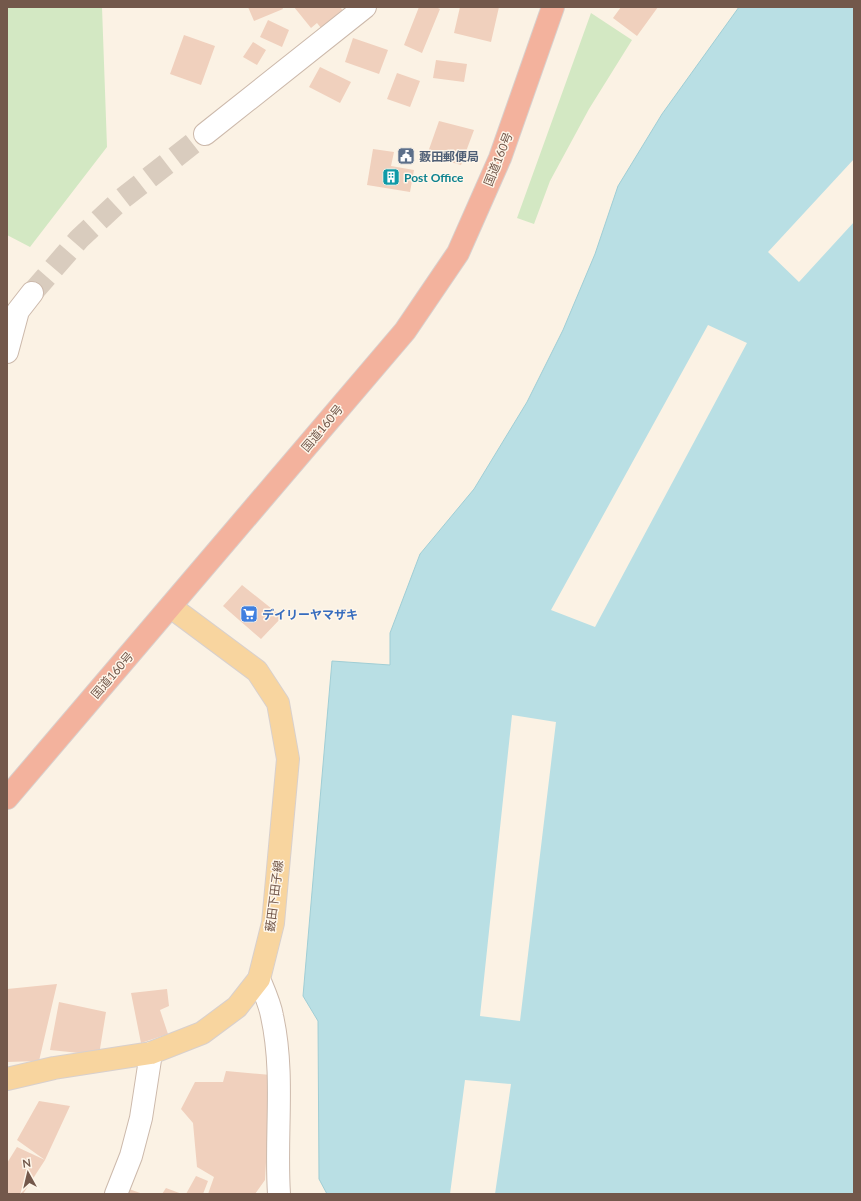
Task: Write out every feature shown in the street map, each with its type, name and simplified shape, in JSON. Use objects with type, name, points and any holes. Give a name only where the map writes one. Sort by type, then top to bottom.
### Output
[{"type":"highway","name":"国道160号","points":[[7,798],[405,331],[458,253],[500,158],[553,7]]},
{"type":"main road","name":"薮田下田子線","points":[[7,1079],[54,1068],[151,1053],[202,1033],[237,1007],[260,979],[273,923],[288,759],[278,703],[257,671],[171,607]]},
{"type":"street","points":[[205,134],[365,7]]},
{"type":"street","points":[[7,352],[18,311],[32,293]]},
{"type":"street","points":[[260,979],[272,1016],[278,1054],[279,1194]]},
{"type":"street","points":[[116,1194],[131,1156],[141,1118],[151,1053]]},
{"type":"green space","points":[[7,7],[102,7],[107,147],[30,247],[7,235]]},
{"type":"green space","points":[[591,13],[632,40],[589,109],[550,181],[534,224],[517,218]]},
{"type":"water","points":[[739,7],[854,7],[854,1194],[327,1194],[319,1179],[318,1021],[303,996],[332,661],[390,665],[390,633],[420,554],[474,489],[527,402],[563,330],[595,254],[618,186],[662,114]]},
{"type":"pier","points":[[854,159],[854,222],[799,282],[768,252]]},
{"type":"pier","points":[[708,325],[747,343],[595,627],[551,610]]},
{"type":"pier","points":[[512,715],[556,722],[520,1021],[480,1016]]},
{"type":"pier","points":[[465,1080],[511,1084],[495,1194],[450,1194]]},
{"type":"building","points":[[248,7],[282,7],[283,9],[254,21]]},
{"type":"building","points":[[294,7],[340,7],[347,15],[325,33],[317,23],[311,28]]},
{"type":"building","points":[[419,7],[436,7],[440,9],[422,53],[404,45]]},
{"type":"building","points":[[460,7],[499,7],[491,42],[454,33]]},
{"type":"building","points":[[621,7],[658,7],[637,36],[613,18]]},
{"type":"building","points":[[268,20],[289,30],[282,47],[260,37]]},
{"type":"building","points":[[184,35],[215,46],[201,85],[170,74]]},
{"type":"building","points":[[353,38],[388,50],[379,74],[345,62]]},
{"type":"building","points":[[253,42],[266,50],[257,65],[243,57]]},
{"type":"building","points":[[436,60],[467,64],[464,82],[433,78]]},
{"type":"building","points":[[320,67],[351,82],[340,103],[309,87]]},
{"type":"building","points":[[397,73],[420,81],[410,107],[387,99]]},
{"type":"building","points":[[439,121],[474,130],[461,165],[427,155]]},
{"type":"building","name":"Post Office","points":[[373,149],[394,152],[391,166],[414,170],[410,192],[367,185]]},
{"type":"building","points":[[242,585],[282,617],[261,639],[223,606]]},
{"type":"building","points":[[57,984],[39,1061],[7,1062],[7,989]]},
{"type":"building","points":[[167,989],[169,1006],[160,1010],[168,1034],[141,1043],[131,993]]},
{"type":"building","points":[[59,1002],[106,1012],[99,1055],[50,1050]]},
{"type":"building","points":[[226,1071],[271,1075],[265,1180],[255,1194],[208,1194],[214,1177],[197,1167],[193,1123],[181,1109],[195,1082],[223,1082]]},
{"type":"building","points":[[39,1101],[70,1106],[45,1160],[17,1140]]},
{"type":"building","points":[[17,1147],[45,1160],[23,1194],[7,1194],[7,1163]]},
{"type":"building","points":[[196,1176],[208,1181],[203,1194],[186,1194]]},
{"type":"building","points":[[166,1188],[182,1194],[162,1194]]},
{"type":"building","points":[[129,1189],[143,1194],[126,1194]]},
{"type":"tunnel","points":[[32,293],[79,239],[123,198],[205,134]]},
{"type":"place","name":"藪田郵便局","points":[[406,156]]},
{"type":"place","name":"Post Office","points":[[391,177]]},
{"type":"place","name":"デイリーヤマザキ","points":[[249,614]]}]
